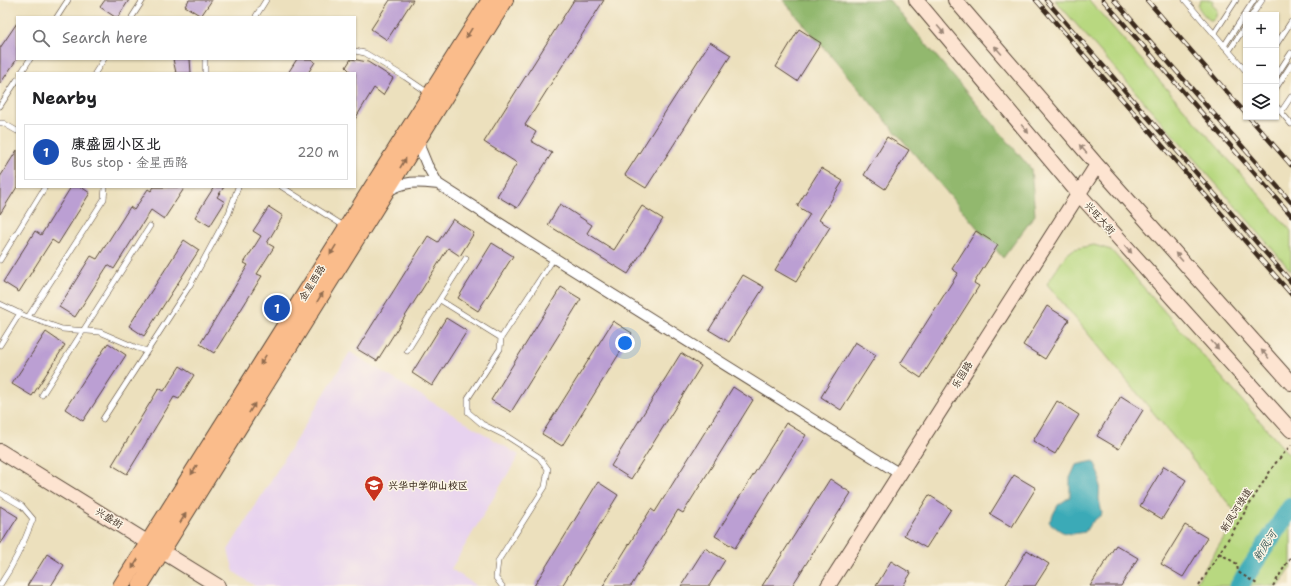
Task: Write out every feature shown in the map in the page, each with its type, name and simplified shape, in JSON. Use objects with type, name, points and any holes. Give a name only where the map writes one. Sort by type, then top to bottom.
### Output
[{"type":"main road","name":"金星西路","points":[[121,586],[490,0]]},
{"type":"main road","name":"金星西路","points":[[140,586],[505,0]]},
{"type":"main road","name":"兴旺大街","points":[[916,0],[1078,193],[1291,430]]},
{"type":"main road","points":[[955,0],[1097,165],[1291,383]]},
{"type":"main road","name":"乐园路","points":[[828,586],[1097,165]]},
{"type":"main road","name":"兴盛街","points":[[0,451],[218,586]]},
{"type":"street","points":[[421,133],[420,148],[427,165],[438,184]]},
{"type":"street","points":[[384,194],[395,186],[409,182],[438,184],[900,474]]},
{"type":"lane","points":[[58,16],[68,0]]},
{"type":"lane","points":[[133,16],[143,0]]},
{"type":"lane","points":[[256,16],[266,0]]},
{"type":"lane","points":[[1214,34],[1236,0]]},
{"type":"lane","points":[[1224,46],[1254,0]]},
{"type":"lane","points":[[1254,12],[1262,0]]},
{"type":"lane","points":[[1188,1],[1243,67]]},
{"type":"lane","points":[[1279,40],[1291,22]]},
{"type":"lane","points":[[1229,51],[1243,30]]},
{"type":"lane","points":[[356,51],[365,53],[430,94]]},
{"type":"lane","points":[[1279,71],[1291,53]]},
{"type":"lane","points":[[22,72],[29,60]]},
{"type":"lane","points":[[96,72],[103,60]]},
{"type":"lane","points":[[205,60],[205,72]]},
{"type":"lane","points":[[1279,84],[1291,65]]},
{"type":"lane","points":[[0,106],[16,82]]},
{"type":"lane","points":[[1281,112],[1291,97]]},
{"type":"lane","points":[[1279,110],[1291,124]]},
{"type":"lane","points":[[0,123],[3,123],[16,130]]},
{"type":"lane","points":[[0,260],[44,188]]},
{"type":"lane","points":[[28,317],[104,199],[105,188]]},
{"type":"lane","points":[[103,419],[190,285],[229,213],[238,188]]},
{"type":"lane","points":[[284,188],[347,228]]},
{"type":"lane","points":[[42,395],[150,226]]},
{"type":"lane","points":[[407,351],[466,258]]},
{"type":"lane","points":[[502,586],[496,578],[498,561],[544,487],[548,469],[539,457],[508,437],[482,424],[468,412],[468,398],[500,349],[501,338],[554,258]]},
{"type":"lane","points":[[440,300],[501,338]]},
{"type":"lane","points":[[0,304],[28,317],[62,329],[100,332],[137,348],[147,350]]},
{"type":"lane","points":[[0,345],[20,313]]},
{"type":"lane","points":[[0,493],[22,506],[33,519],[12,568],[0,585]]},
{"type":"path","name":"新凤河绿道","points":[[1199,586],[1274,465],[1291,445]]},
{"type":"path","points":[[1219,553],[1237,564],[1238,572],[1257,585]]},
{"type":"path","points":[[1272,586],[1291,556]]},
{"type":"shaded area","name":"兴华中学仰山校区","points":[[350,352],[519,455],[451,569],[477,586],[255,586],[234,572],[228,550]]},
{"type":"green space","points":[[783,0],[889,0],[1031,169],[1035,215],[1003,258]]},
{"type":"green space","points":[[1055,0],[1089,0],[1291,231],[1291,271],[1245,217]]},
{"type":"green space","points":[[1201,0],[1214,0],[1212,3],[1217,10],[1215,18],[1212,21],[1204,15],[1198,6]]},
{"type":"green space","points":[[1094,245],[1111,250],[1291,457],[1291,566],[1279,586],[1194,586],[1238,515],[1047,284],[1066,255],[1074,249]]},
{"type":"water","points":[[1094,461],[1100,476],[1099,499],[1102,514],[1090,524],[1085,532],[1069,534],[1062,532],[1049,522],[1058,505],[1070,497],[1070,478],[1076,465]]},
{"type":"building","points":[[105,0],[129,0],[119,16],[114,16],[100,7]]},
{"type":"building","points":[[189,0],[212,0],[201,16],[185,6]]},
{"type":"building","points":[[390,0],[413,0],[387,40],[371,29]]},
{"type":"building","points":[[574,0],[604,0],[525,125],[536,132],[531,141],[552,153],[517,208],[497,196],[517,163],[484,142]]},
{"type":"building","points":[[16,24],[16,60],[0,84],[0,48]]},
{"type":"building","points":[[799,29],[821,43],[797,81],[776,67]]},
{"type":"building","points":[[710,42],[731,55],[646,188],[625,175]]},
{"type":"building","points":[[173,60],[190,60],[191,72],[176,72]]},
{"type":"building","points":[[296,60],[312,60],[315,62],[309,72],[289,72]]},
{"type":"building","points":[[350,60],[368,62],[393,78],[383,95],[374,88],[356,117],[356,72],[351,72],[346,67]]},
{"type":"building","points":[[887,137],[909,150],[885,189],[864,175]]},
{"type":"building","points":[[16,152],[16,188],[0,214],[0,177]]},
{"type":"building","points":[[821,168],[843,181],[819,220],[830,227],[796,282],[775,270],[810,214],[797,206]]},
{"type":"building","points":[[70,188],[82,188],[90,193],[58,244],[52,240],[19,292],[3,282],[35,231],[41,235]]},
{"type":"building","points":[[153,188],[184,188],[164,219],[151,210],[114,269],[108,265],[75,317],[59,307],[91,256],[97,259],[130,207],[134,210],[148,189],[151,191]]},
{"type":"building","points":[[213,188],[223,188],[217,197],[225,202],[210,226],[195,217]]},
{"type":"building","points":[[560,204],[592,225],[587,233],[614,250],[642,206],[663,219],[628,274],[548,225]]},
{"type":"building","points":[[269,207],[283,216],[267,243],[274,247],[257,274],[262,276],[214,353],[200,344],[248,265],[244,263],[261,236],[253,231]]},
{"type":"building","points":[[453,219],[474,233],[460,256],[448,248],[377,361],[357,349],[428,236],[438,242]]},
{"type":"building","points":[[976,231],[998,245],[974,283],[979,286],[921,378],[900,364],[958,273],[952,269]]},
{"type":"building","points":[[184,240],[199,250],[144,336],[129,326]]},
{"type":"building","points":[[492,243],[513,256],[478,311],[458,298]]},
{"type":"building","points":[[743,275],[764,287],[729,342],[709,330]]},
{"type":"building","points":[[561,287],[581,299],[511,412],[491,400]]},
{"type":"building","points":[[1047,306],[1069,320],[1045,359],[1023,345]]},
{"type":"building","points":[[446,318],[467,331],[432,386],[412,373]]},
{"type":"building","points":[[613,321],[632,333],[562,446],[542,434]]},
{"type":"building","points":[[46,332],[65,345],[32,396],[12,384]]},
{"type":"building","points":[[855,342],[876,355],[841,410],[821,397]]},
{"type":"building","points":[[108,343],[126,355],[83,421],[65,409]]},
{"type":"building","points":[[681,353],[701,366],[631,479],[611,466]]},
{"type":"building","points":[[180,366],[194,375],[179,399],[174,397],[127,474],[112,465],[159,388],[164,391]]},
{"type":"building","points":[[733,387],[753,400],[683,513],[678,510],[631,586],[603,586],[651,509],[655,512]]},
{"type":"building","points":[[1121,396],[1143,410],[1119,449],[1097,436]]},
{"type":"building","points":[[1057,401],[1079,415],[1055,454],[1033,441]]},
{"type":"building","points":[[786,423],[806,435],[735,548],[715,536]]},
{"type":"building","points":[[1164,466],[1186,480],[1162,519],[1140,506]]},
{"type":"building","points":[[1014,475],[1036,488],[1012,527],[990,514]]},
{"type":"building","points":[[830,479],[851,493],[792,586],[762,586]]},
{"type":"building","points":[[598,482],[618,495],[562,586],[534,586]]},
{"type":"building","points":[[929,495],[951,509],[926,548],[904,535]]},
{"type":"building","points":[[0,506],[18,517],[0,545]]},
{"type":"building","points":[[1185,525],[1207,538],[1183,577],[1161,564]]},
{"type":"building","points":[[1116,545],[1138,558],[1121,586],[1090,586]]},
{"type":"building","points":[[705,548],[725,560],[709,586],[681,586]]},
{"type":"building","points":[[1027,550],[1049,564],[1035,586],[1005,586]]},
{"type":"building","points":[[47,554],[64,565],[51,586],[27,586]]},
{"type":"building","points":[[891,561],[911,573],[903,586],[876,586]]},
{"type":"waterway","name":"新凤河","points":[[1239,586],[1291,507]]},
{"type":"railway","points":[[1036,0],[1291,294]]},
{"type":"railway","points":[[1046,0],[1291,282]]},
{"type":"railway","points":[[1103,0],[1291,215]]},
{"type":"railway","points":[[1114,0],[1291,202]]},
{"type":"railway","points":[[1147,0],[1243,111]]},
{"type":"railway","points":[[1252,120],[1291,165]]},
{"type":"place","name":"康盛园小区北","points":[[277,308]]},
{"type":"place","name":"兴华中学仰山校区","points":[[374,502]]}]
